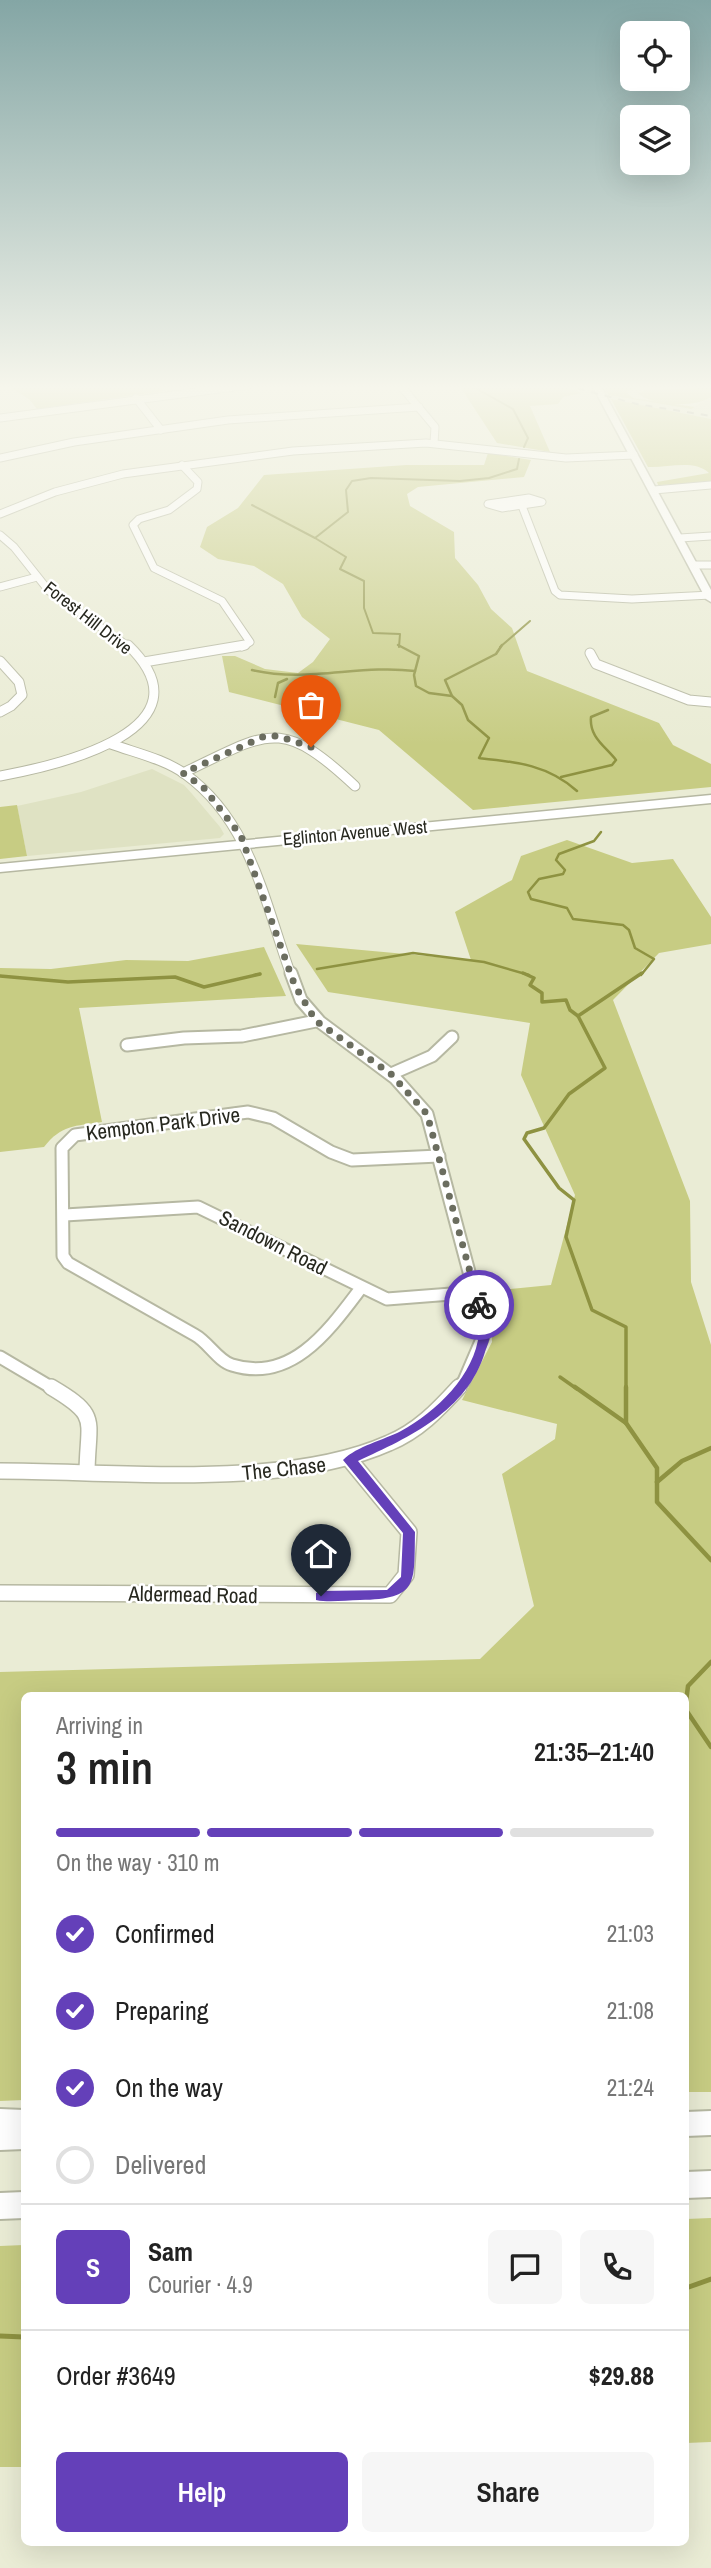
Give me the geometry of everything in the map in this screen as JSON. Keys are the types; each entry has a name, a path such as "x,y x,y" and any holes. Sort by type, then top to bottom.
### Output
{"highway":[{"path":"0,2121 21,2122"},
{"path":"689,2124 711,2123"},
{"path":"0,2138 21,2137"},
{"path":"689,2185 711,2184"},
{"path":"0,2206 21,2205"}],"main road":[{"path":"662,505 710,596"},
{"name":"Eglinton Avenue West","path":"0,878 246,848 711,799"},
{"name":"Eglinton Avenue West","path":"0,868 711,810"}],"street":[{"path":"0,514 25,505"},
{"path":"144,662 239,648 250,642 222,601 154,568 133,525 139,519 169,510 176,505"},
{"path":"489,505 502,508 526,505"},
{"path":"522,506 560,595 632,599 710,596"},
{"name":"Forest Hill Drive","path":"0,535 13,544 37,578 51,592 112,631 144,662 155,687 153,703 141,722 111,744 57,765 0,776"},
{"path":"680,538 711,536"},
{"path":"694,565 711,565"},
{"path":"0,587 37,578"},
{"path":"590,653 596,664 689,700 711,702"},
{"path":"0,661 22,685 23,693 19,701 0,712"},
{"path":"183,773 256,739 278,736 318,752 355,786"},
{"name":"The Chase","path":"0,1471 244,1475 317,1468 350,1460 407,1433 433,1416 457,1392 474,1367 485,1332 477,1292 454,1220 427,1114 391,1074 316,1021 295,986 246,848 219,805 204,788 183,773 111,744"},
{"path":"127,1045 184,1038 242,1036 316,1021"},
{"path":"391,1074 424,1062 443,1049 452,1037"},
{"name":"Kempton Park Drive","path":"360,1288 317,1346 303,1356 280,1367 230,1365 201,1338 68,1263 63,1256 65,1215 62,1149 75,1135 248,1112 273,1118 331,1152 352,1160 439,1156"},
{"name":"Sandown Road","path":"65,1215 198,1207 387,1299 477,1292"},
{"path":"0,1357 80,1404 88,1414 87,1471"},
{"name":"Aldermead Road","path":"0,1592 390,1595 402,1587 407,1577 409,1532 350,1460"}],"shaded area":[{"path":"152,769 184,785 224,834 220,838 27,856 17,806 81,792"}],"green space":[{"path":"240,505 410,505 454,532 455,558 478,585 491,609 512,628 527,671 659,723 673,745 711,764 711,787 473,810 379,730 229,692 222,656 235,656 265,669 298,673 313,662 330,639 302,617 283,584 254,566 218,559 200,547 207,527"},
{"path":"17,805 27,856 0,859 0,807"},
{"path":"567,840 632,863 673,859 711,917 711,944 659,953 613,1000 690,1201 691,1282 711,1345 711,2092 689,2092 689,1692 21,1692 21,2100 0,2101 0,1672 480,1659 534,1606 502,1474 555,1439 557,1424 462,1400 492,1342 490,1291 551,1285 575,1195 521,1075 530,1023 328,992 296,944 471,960 455,912 512,880 521,856"},
{"path":"264,947 286,996 79,1008 102,1122 63,1130 44,1147 0,1152 0,968 51,969 126,960 188,961"},
{"path":"711,2218 711,2442 689,2443 689,2219"},
{"path":"21,2245 21,2467 0,2467 0,2246"}],"waterway":[{"path":"252,505 315,538"},
{"path":"315,538 348,512 347,505"},
{"path":"315,538 346,557 340,569 364,581 364,608 373,633 400,634 399,646"},
{"path":"502,646 530,621"},
{"path":"399,646 419,656 414,675 416,686 429,693 452,696"},
{"path":"452,696 445,680 496,654 502,646"},
{"path":"252,670 293,675 394,669 415,671"},
{"path":"275,697 278,683 287,679"},
{"path":"452,696 462,705 468,720 489,738 479,758 519,763 543,770 577,791"},
{"path":"561,777 612,765 616,760 599,741 591,724 591,717 608,710"},
{"path":"601,832 594,841 559,854 556,860 565,870 563,874 539,879 528,892 531,899 567,908 573,919 623,925 629,930 635,948 654,959 641,975"},
{"path":"317,969 413,953 484,962 525,974"},
{"path":"578,1016 642,973"},
{"path":"0,976 68,982 175,977 204,987 260,974 254,975"},
{"path":"525,974 529,975"},
{"path":"525,974 534,978 530,985 542,993 542,1002 566,1000 570,1010 578,1016"},
{"path":"578,1016 605,1068 569,1094 544,1128 527,1133 524,1139 559,1188 574,1200 566,1237 592,1310 626,1327 626,1423"},
{"path":"560,1377 577,1389"},
{"path":"575,1387 626,1423"},
{"path":"626,1423 657,1468 657,1482"},
{"path":"657,1482 682,1461 711,1448"},
{"path":"657,1482 657,1502 711,1560"},
{"path":"687,1692 688,1686 711,1662"},
{"path":"689,1714 711,1747"},
{"path":"689,2287 711,2279"},
{"path":"0,2336 21,2337"}],"way so far":[{"path":"311,747 278,736 265,736 183,773 204,788 233,822 241,836 295,986 316,1021 391,1074 411,1093 427,1114 479,1305"}],"route":[{"path":"321,1596 375,1597 390,1595 402,1587 407,1577 409,1532 350,1460 407,1433 433,1416 457,1392 474,1367 485,1332 479,1305"}]}
